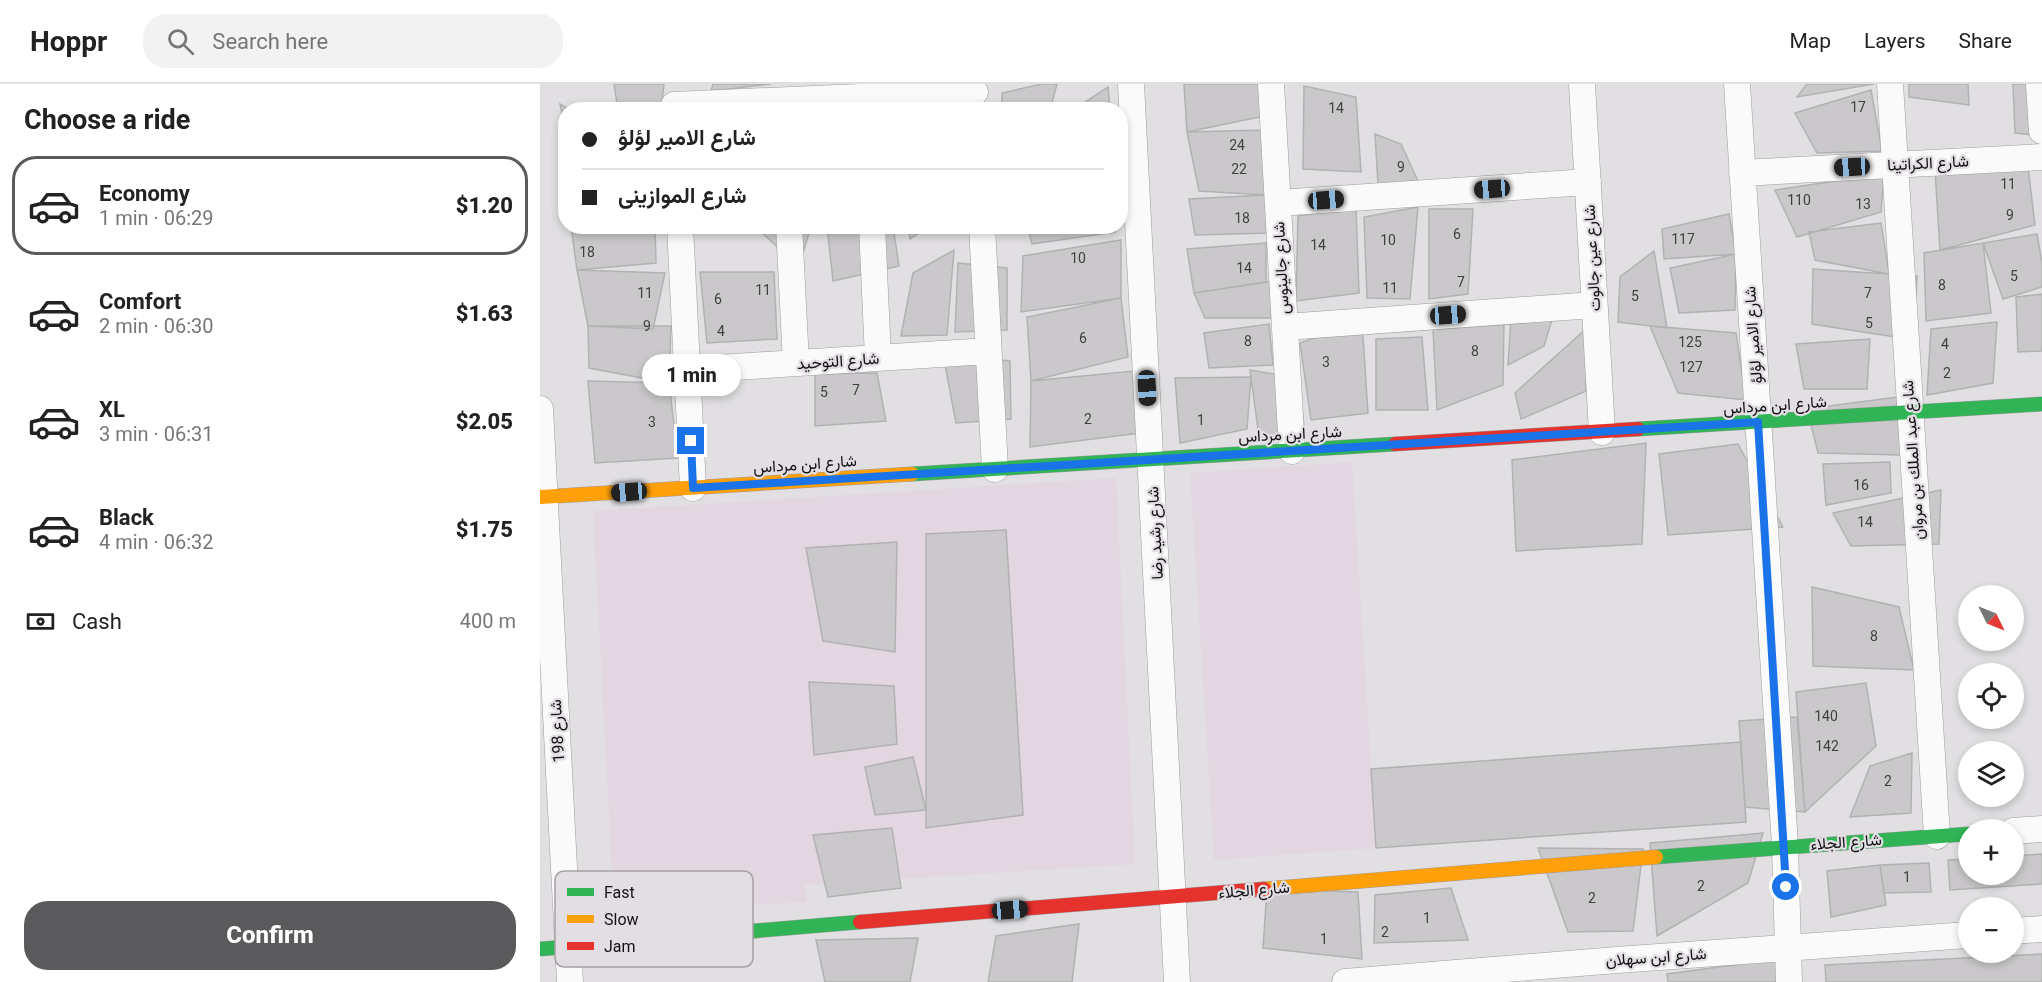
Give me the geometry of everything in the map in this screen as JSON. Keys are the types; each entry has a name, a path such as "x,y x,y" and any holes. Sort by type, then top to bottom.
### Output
{"street":[{"name":"شارع رشيد رضا","path":"1131,84 1177,982"},
{"name":"شارع جالينوس","path":"1271,84 1292,451"},
{"name":"شارع عين جالوت","path":"1582,84 1602,432"},
{"name":"شارع الامير لؤلؤ","path":"1737,84 1785,846 1789,982"},
{"name":"شارع عبد الملك بن مروان","path":"1890,84 1937,836"},
{"path":"2039,84 2042,131"},
{"path":"880,102 975,95"},
{"path":"673,100 717,102"},
{"name":"شارع الكراتينا","path":"1743,173 2042,157"},
{"path":"1278,203 1588,182"},
{"path":"680,234 693,488"},
{"path":"789,234 796,363"},
{"path":"872,234 878,358"},
{"path":"982,234 995,469"},
{"path":"1285,327 1594,305"},
{"name":"شارع التوحيد","path":"687,370 988,351"},
{"name":"شارع ابن مرداس","path":"542,497 2042,404"},
{"name":"شارع 198","path":"540,409 542,497 564,871"},
{"path":"2024,830 2042,829"},
{"name":"شارع الجلاء","path":"753,931 1785,846 1958,835"},
{"path":"2024,931 2042,929"},
{"name":"شارع ابن سهلان","path":"1345,982 1618,971 1788,949 1958,936"},
{"name":"شارع الجلاء","path":"540,949 555,948"},
{"name":"شارع 198","path":"569,967 570,982"}],"shaded area":[{"path":"1352,462 1376,848 1214,860 1190,473"},
{"path":"1116,478 1135,864 805,885 807,902 753,905 753,871 612,871 593,511"}],"building":[{"path":"614,84 664,84 662,102 617,102"},
{"path":"713,84 771,84 711,91"},
{"path":"1042,84 1057,84 1052,102 1002,102 1002,93"},
{"path":"1184,84 1261,84 1260,117 1187,132"},
{"path":"1807,84 1874,84 1797,97"},
{"path":"1909,84 1968,84 1969,105 1909,97"},
{"path":"2013,84 2042,84 2042,136 2015,133"},
{"path":"1304,86 1356,97 1361,172 1303,169"},
{"path":"1108,87 1109,102 1085,102"},
{"path":"1871,90 1882,151 1817,153 1795,113"},
{"path":"1265,130 1265,195 1199,191 1187,132"},
{"path":"1375,134 1401,144 1418,181 1378,184"},
{"path":"2028,167 2035,225 1940,250 1935,170"},
{"path":"1884,174 1881,212 1797,237 1775,190"},
{"path":"1265,195 1270,233 1195,235 1189,199"},
{"path":"1418,207 1410,299 1367,298 1364,217"},
{"path":"1356,208 1359,293 1296,301 1298,216"},
{"path":"1429,209 1473,209 1468,294 1429,299"},
{"path":"1729,214 1736,254 1664,259 1662,229"},
{"path":"1881,223 1889,274 1815,260 1809,232"},
{"path":"572,234 655,234 656,263 577,270"},
{"path":"763,234 809,234 799,267"},
{"path":"828,234 894,234 899,266 833,281"},
{"path":"1029,234 1101,234 1032,244"},
{"path":"2037,234 2042,263 2042,287 2003,299 1983,243"},
{"path":"1121,240 1121,298 1021,312 1023,256"},
{"path":"1266,243 1266,282 1194,293 1187,249"},
{"path":"1983,243 1991,313 1926,321 1924,253"},
{"path":"954,250 947,335 901,336 913,273"},
{"path":"1654,251 1667,328 1618,322 1620,277"},
{"path":"1736,254 1735,310 1679,313 1670,268"},
{"path":"958,263 1007,268 1007,330 955,332"},
{"path":"1813,269 1917,276 1914,340 1812,324"},
{"path":"577,270 665,273 653,329 588,326"},
{"path":"700,272 774,272 777,339 707,343"},
{"path":"1274,281 1275,318 1205,318 1194,293"},
{"path":"2042,294 2042,351 2018,352 2016,297"},
{"path":"1121,298 1128,357 1031,381 1027,317"},
{"path":"1556,307 1544,346 1508,365 1511,318"},
{"path":"1362,321 1368,413 1311,420 1300,343"},
{"path":"1504,321 1503,385 1437,410 1433,329"},
{"path":"1997,322 1993,383 1927,395 1931,329"},
{"path":"1269,324 1273,365 1209,368 1204,333"},
{"path":"588,326 671,326 669,383 589,368"},
{"path":"1650,326 1736,333 1746,400 1678,393"},
{"path":"1588,327 1586,391 1521,419 1515,393"},
{"path":"1422,337 1428,410 1376,410 1376,339"},
{"path":"1870,339 1867,389 1804,389 1796,344"},
{"path":"943,354 1010,361 1011,419 956,423"},
{"path":"1250,370 1298,378 1305,434 1259,437"},
{"path":"1134,371 1140,433 1030,447 1031,381"},
{"path":"877,373 886,421 815,426 815,374"},
{"path":"1251,377 1247,429 1180,443 1175,378"},
{"path":"588,381 669,383 678,458 595,463"},
{"path":"1897,397 1901,455 1818,453 1807,409"},
{"path":"1646,443 1642,544 1516,551 1512,460"},
{"path":"1738,444 1783,527 1668,535 1659,454"},
{"path":"1890,462 1891,493 1826,505 1823,464"},
{"path":"1941,490 1939,544 1851,546 1833,513"},
{"path":"1006,530 1023,815 926,828 926,534"},
{"path":"897,542 895,652 823,641 806,548"},
{"path":"1812,587 1899,607 1914,670 1813,666"},
{"path":"809,682 894,686 897,744 814,755"},
{"path":"1866,683 1876,746 1805,812 1796,692"},
{"path":"1797,717 1805,812 1745,807 1739,721"},
{"path":"1741,742 1746,822 1376,848 1371,769"},
{"path":"1912,753 1911,813 1850,817 1870,766"},
{"path":"913,757 926,810 875,815 865,767"},
{"path":"892,828 901,888 828,897 813,835"},
{"path":"1763,833 1748,883 1657,936 1650,843"},
{"path":"1538,848 1643,849 1633,931 1568,932"},
{"path":"2042,854 2042,884 1950,890 1948,860 1958,860 1958,885 2024,885 2024,855"},
{"path":"1929,863 1931,892 1884,893 1880,865"},
{"path":"1880,865 1886,905 1831,917 1827,871"},
{"path":"1451,888 1468,940 1374,943 1375,895"},
{"path":"1267,889 1358,892 1362,959 1263,948"},
{"path":"1079,924 1072,982 988,982 996,936"},
{"path":"918,938 910,982 825,982 816,940"},
{"path":"2042,954 2042,982 1826,982 1825,965 1958,958 1958,963 2024,963 2024,955"},
{"path":"1779,959 1776,982 1668,982 1667,974"}],"traffic: fast":[{"path":"1638,429 2042,404"},
{"path":"912,474 1395,444"},
{"path":"1656,857 1958,835"},
{"path":"753,931 860,922"},
{"path":"540,949 555,948"}],"traffic: slow":[{"path":"540,497 912,474"},
{"path":"1264,889 1656,857"}],"traffic: jam":[{"path":"1395,444 1638,429"},
{"path":"860,922 1264,889"}],"route":[{"path":"691,441 693,488 1758,422 1786,887"}]}
